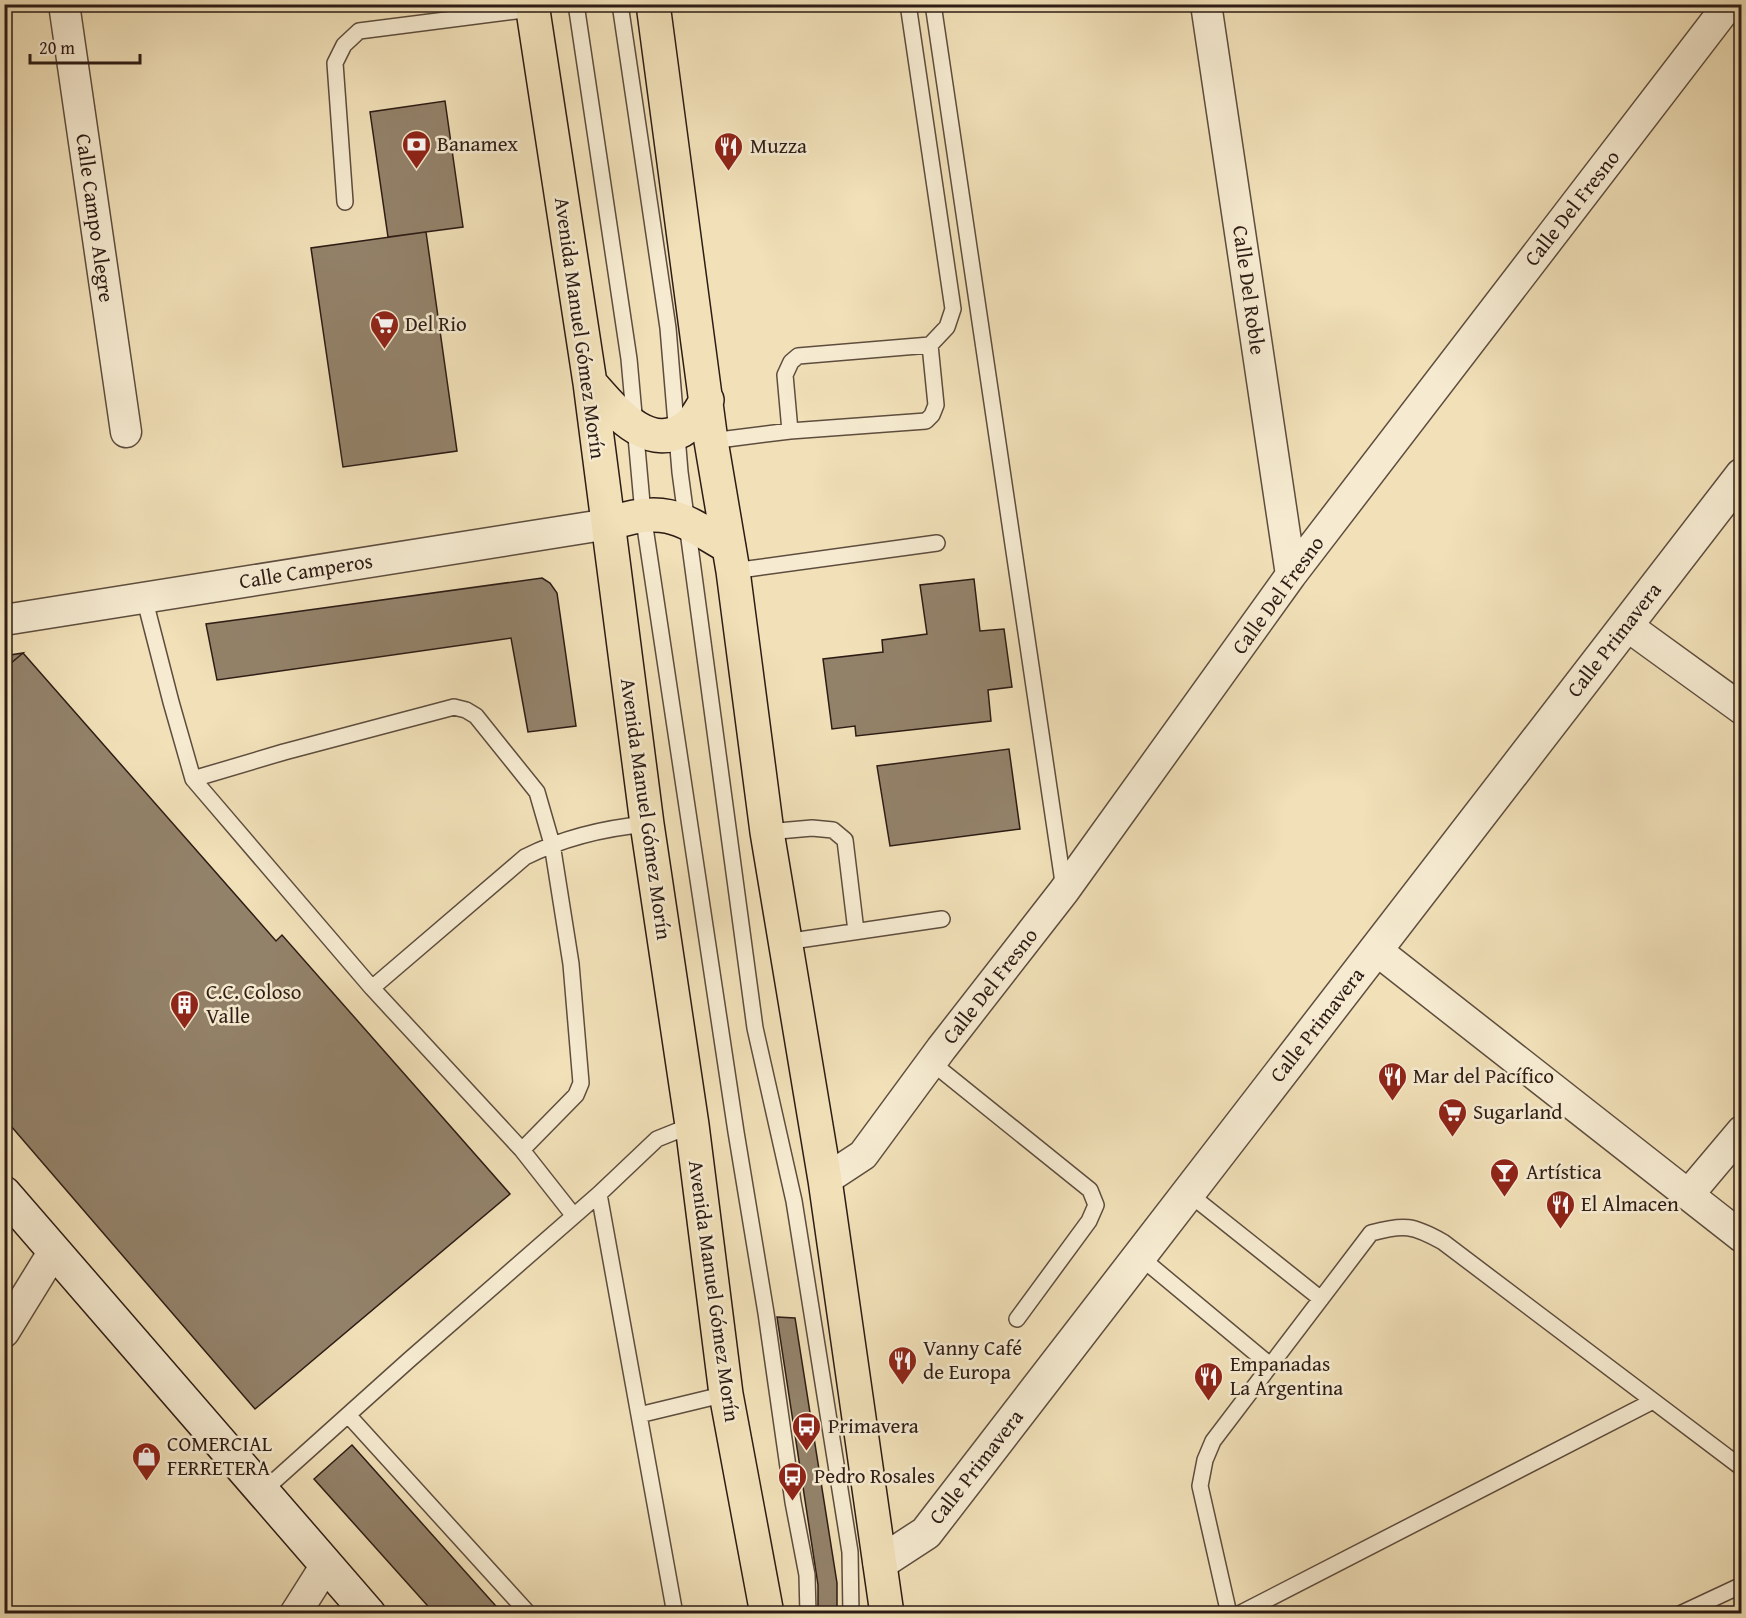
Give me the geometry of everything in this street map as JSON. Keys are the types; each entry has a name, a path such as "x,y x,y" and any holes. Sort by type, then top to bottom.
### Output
{"main road":[{"path":"653,4 711,441 731,559 767,832 825,1180 888,1614"},
{"name":"Avenida Manuel Gómez Morín","path":"532,7 590,383 647,824 692,1125 726,1394 767,1614"},
{"path":"590,383 615,411 652,436 664,437 690,425 707,400"},
{"path":"609,524 643,514 659,514 687,522 731,559"}],"street":[{"name":"Calle Campo Alegre","path":"64,4 126,432"},
{"name":"Calle Del Roble","path":"1206,4 1291,575"},
{"name":"Calle Del Fresno","path":"825,1180 863,1155 931,1062 1064,891 1291,575 1729,4"},
{"name":"Calle Primavera","path":"880,1563 926,1533 1742,475"},
{"name":"Calle Camperos","path":"4,620 609,524"},
{"path":"1626,625 1742,709"},
{"path":"1375,949 1742,1237"},
{"path":"1688,1195 1742,1131"},
{"path":"4,1193 369,1614"},
{"path":"4,1332 54,1251"},
{"path":"296,1614 326,1565"}],"lane":[{"path":"576,4 628,359 643,514 736,1132 766,1313 792,1502 807,1575 808,1614"},
{"path":"620,4 668,328 680,472 756,1028 794,1201 850,1552 851,1614"},
{"path":"790,431 784,375 791,362 798,357 930,345 946,327 953,309 908,4"},
{"path":"933,4 1064,891"},
{"path":"345,202 335,63 348,41 359,31 532,7"},
{"path":"711,441 790,431 926,421 932,415 936,405 930,345"},
{"path":"731,559 937,543"},
{"path":"144,597 193,779 372,988 522,1150 574,1216"},
{"path":"193,779 284,752 443,710 454,708 466,710 476,716 537,792 552,844 571,964 581,1083 576,1095 522,1150"},
{"path":"372,988 525,857 552,844 612,827 647,824"},
{"path":"767,832 812,828 832,830 845,840 856,932"},
{"path":"785,942 942,919"},
{"path":"931,1062 1090,1190 1096,1205 1089,1221 1017,1319"},
{"path":"262,1492 599,1194 657,1139 692,1125"},
{"path":"1188,1193 1321,1299"},
{"path":"599,1194 675,1614"},
{"path":"1229,1614 1200,1486 1205,1460 1213,1441 1371,1233 1395,1226 1421,1230 1443,1242 1742,1468"},
{"path":"1139,1256 1270,1365"},
{"path":"639,1414 726,1394"},
{"path":"1239,1614 1653,1401"},
{"path":"349,1416 529,1614"},
{"path":"1680,1614 1742,1585"}],"building":[{"name":"Banamex","path":"445,101 463,227 388,237 370,112"},
{"name":"Del Rio","path":"426,232 457,451 343,467 311,248"},
{"path":"542,578 550,583 557,593 576,726 528,732 511,638 217,680 206,624"},
{"path":"974,579 980,631 1004,629 1012,687 988,690 991,721 856,736 855,726 832,729 823,659 883,652 882,640 927,634 920,585"},
{"name":"C.C. Coloso Valle","path":"23,653 276,941 282,935 510,1194 255,1409 4,1118 4,669"},
{"path":"23,653 4,669 4,656"},
{"path":"1009,749 1020,829 890,846 877,766"},
{"name":"Primavera","path":"777,1317 795,1318 837,1583 837,1614 818,1614 818,1585"},
{"path":"352,1445 503,1614 435,1614 314,1479"}],"place":[{"name":"Banamex","path":"416,170"},
{"name":"Muzza","path":"729,172"},
{"name":"Del Rio","path":"384,350"},
{"name":"C.C. Coloso Valle","path":"185,1030"},
{"name":"Mar del Pacífico","path":"1392,1102"},
{"name":"Sugarland","path":"1452,1138"},
{"name":"Artística","path":"1505,1198"},
{"name":"El Almacen","path":"1560,1230"},
{"name":"Vanny Café de Europa","path":"902,1386"},
{"name":"Empanadas La Argentina","path":"1209,1402"},
{"name":"Primavera","path":"807,1452"},
{"name":"COMERCIAL FERRETERA","path":"146,1482"},
{"name":"Pedro Rosales","path":"793,1502"}]}
